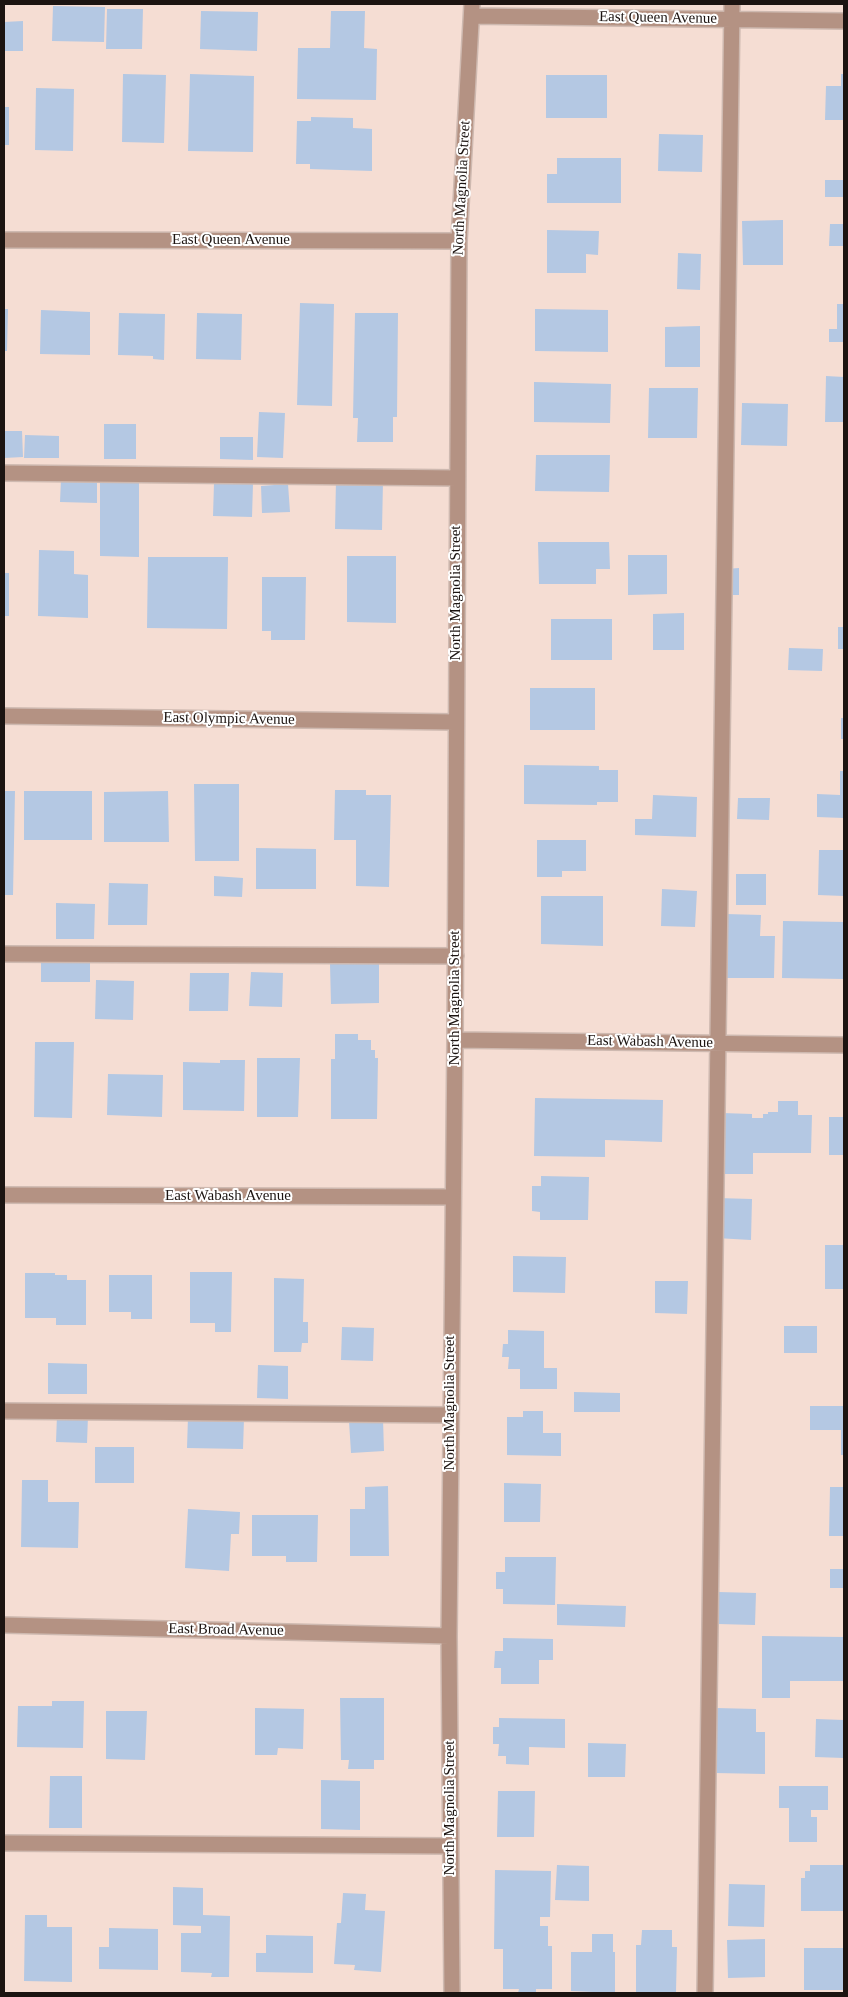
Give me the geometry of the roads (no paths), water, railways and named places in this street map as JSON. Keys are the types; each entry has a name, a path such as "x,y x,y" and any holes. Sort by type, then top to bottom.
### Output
{"street":[{"path":"705,1993 732,4"},
{"name":"East Queen Avenue","path":"472,10 731,19 844,20"},
{"name":"North Magnolia Street","path":"452,1993 449,1636 452,1197 456,956 455,722 459,241 472,10"},
{"name":"East Queen Avenue","path":"4,240 459,241"},
{"path":"4,473 457,478"},
{"name":"East Olympic Avenue","path":"4,716 455,722"},
{"path":"4,954 456,956"},
{"name":"East Wabash Avenue","path":"455,1040 844,1045"},
{"name":"East Wabash Avenue","path":"4,1195 452,1197"},
{"path":"4,1411 450,1415"},
{"name":"East Broad Avenue","path":"4,1625 449,1636"},
{"path":"4,1843 450,1846"}]}
